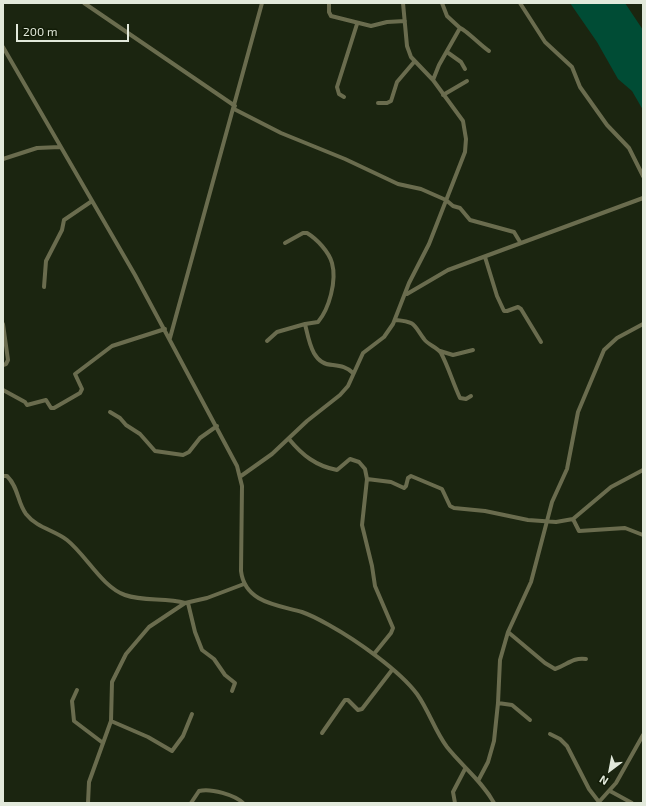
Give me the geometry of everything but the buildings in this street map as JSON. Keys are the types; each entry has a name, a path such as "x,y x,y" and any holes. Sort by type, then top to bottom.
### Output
{"street":[{"path":"84,3 234,108 281,133 345,159 398,184 421,189 446,200 453,206 460,208 470,220 514,232 520,242"},
{"path":"170,338 262,3"},
{"path":"241,476 260,464 290,439 307,421 340,395 348,386 363,352 384,337 396,320 465,152 466,139 463,121 433,80 414,62 407,46 403,3"},
{"path":"442,3 447,16 460,28 464,29 476,43 489,51"},
{"path":"520,3 545,42 572,67 580,87 607,125 629,148 643,176"},
{"path":"329,4 329,12 331,16 357,24 371,26 387,22 404,21"},
{"path":"344,98 340,95 337,87 357,24"},
{"path":"433,80 460,28"},
{"path":"4,50 165,329 181,362 229,448 241,476 241,571 244,584 250,592 261,600 313,617 374,654 417,694 447,746 465,769 478,781 494,803"},
{"path":"447,52 461,62 465,69"},
{"path":"378,102 387,103 391,101 395,85 414,62"},
{"path":"443,95 467,81"},
{"path":"3,159 36,148 60,147"},
{"path":"406,294 442,272 520,242 643,198"},
{"path":"44,287 47,260 62,230 64,220 92,202"},
{"path":"267,341 277,332 318,322 324,313 331,291 333,265 326,251 307,233 303,233 285,243"},
{"path":"484,257 495,291 504,311 507,312 518,307 521,309 541,342"},
{"path":"396,320 413,323 426,341 440,351 453,355 473,350"},
{"path":"3,324 8,360 6,364 3,365"},
{"path":"305,324 313,353 317,358 327,364 342,366 353,373"},
{"path":"478,781 488,762 493,746 498,703 500,660 508,632 531,582 552,502 567,469 578,412 604,350 617,338 643,324"},
{"path":"3,390 27,405 46,400 51,408 54,408 80,393 82,389 75,374 109,348 165,329"},
{"path":"440,351 460,398 466,399 471,396"},
{"path":"110,412 140,434 155,451 183,455 187,453 200,438 217,426"},
{"path":"290,439 300,452 325,467 337,470 350,459 359,462 365,469 367,479 362,525 376,586 393,628 391,633 374,654"},
{"path":"367,479 391,482 404,488 408,478 411,476 442,489 450,506 454,508 485,511 528,520 556,522 573,519 611,487 643,470"},
{"path":"3,476 7,476 15,485 23,510 32,520 44,529 70,542 110,585 120,593 131,597 174,600 186,603"},
{"path":"573,519 579,531 625,528 643,535"},
{"path":"88,803 89,782 111,721 112,682 126,654 150,627 186,603 207,598 244,584"},
{"path":"186,603 200,645 204,652 214,659 226,675 235,683 232,691"},
{"path":"508,632 545,663 555,669 572,660 579,658 586,659"},
{"path":"322,733 345,700 348,700 358,710 362,709 392,670"},
{"path":"77,690 72,701 74,721 103,743"},
{"path":"498,703 512,705 530,720"},
{"path":"111,721 148,737 172,751 183,736 192,714"},
{"path":"550,734 562,741 567,746 598,803 610,791 643,735"},
{"path":"456,803 453,792 465,769"},
{"path":"191,803 199,791 205,790 235,797 243,803"},
{"path":"610,791 632,803"}],"shaded area":[{"path":"570,3 625,3 643,30 643,110 632,91 618,79 597,42"}]}
